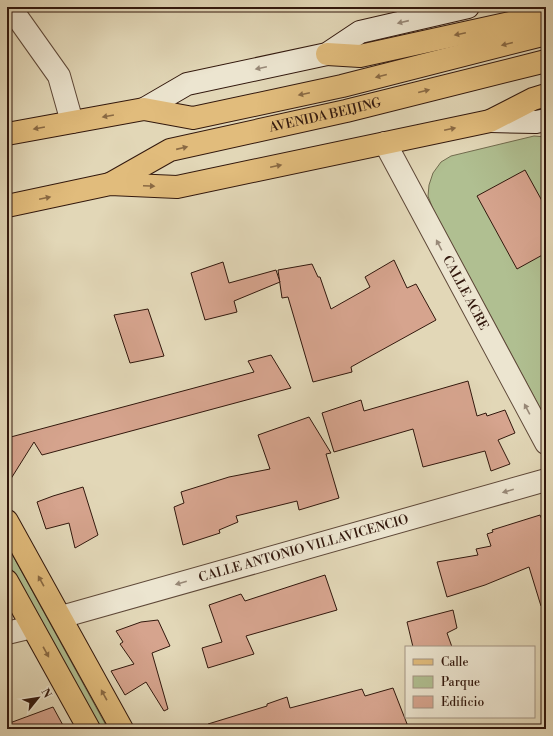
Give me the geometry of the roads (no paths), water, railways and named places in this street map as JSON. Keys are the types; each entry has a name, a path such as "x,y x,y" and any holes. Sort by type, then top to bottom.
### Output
{"main road":[{"name":"AVENIDA BEIJING","path":"7,134 144,109 193,118 342,86 545,28"},
{"path":"326,54 360,56 545,28"},
{"name":"AVENIDA BEIJING","path":"110,184 170,150 346,110 546,61"},
{"path":"490,121 533,99 546,95"},
{"name":"AVENIDA BEIJING","path":"7,206 110,184 177,187 490,121"},
{"path":"7,520 122,729"},
{"path":"7,581 89,729"}],"street":[{"path":"10,7 59,76 72,122"},
{"name":"AVENIDA BEIJING","path":"144,109 187,84 326,54 360,32 468,7"},
{"name":"AVENIDA BEIJING","path":"490,121 536,122 546,120"},
{"name":"CALLE ACRE","path":"385,143 546,443"},
{"name":"CALLE ANTONIO VILLAVICENCIO","path":"61,617 546,480"},
{"path":"7,633 32,627"}]}
